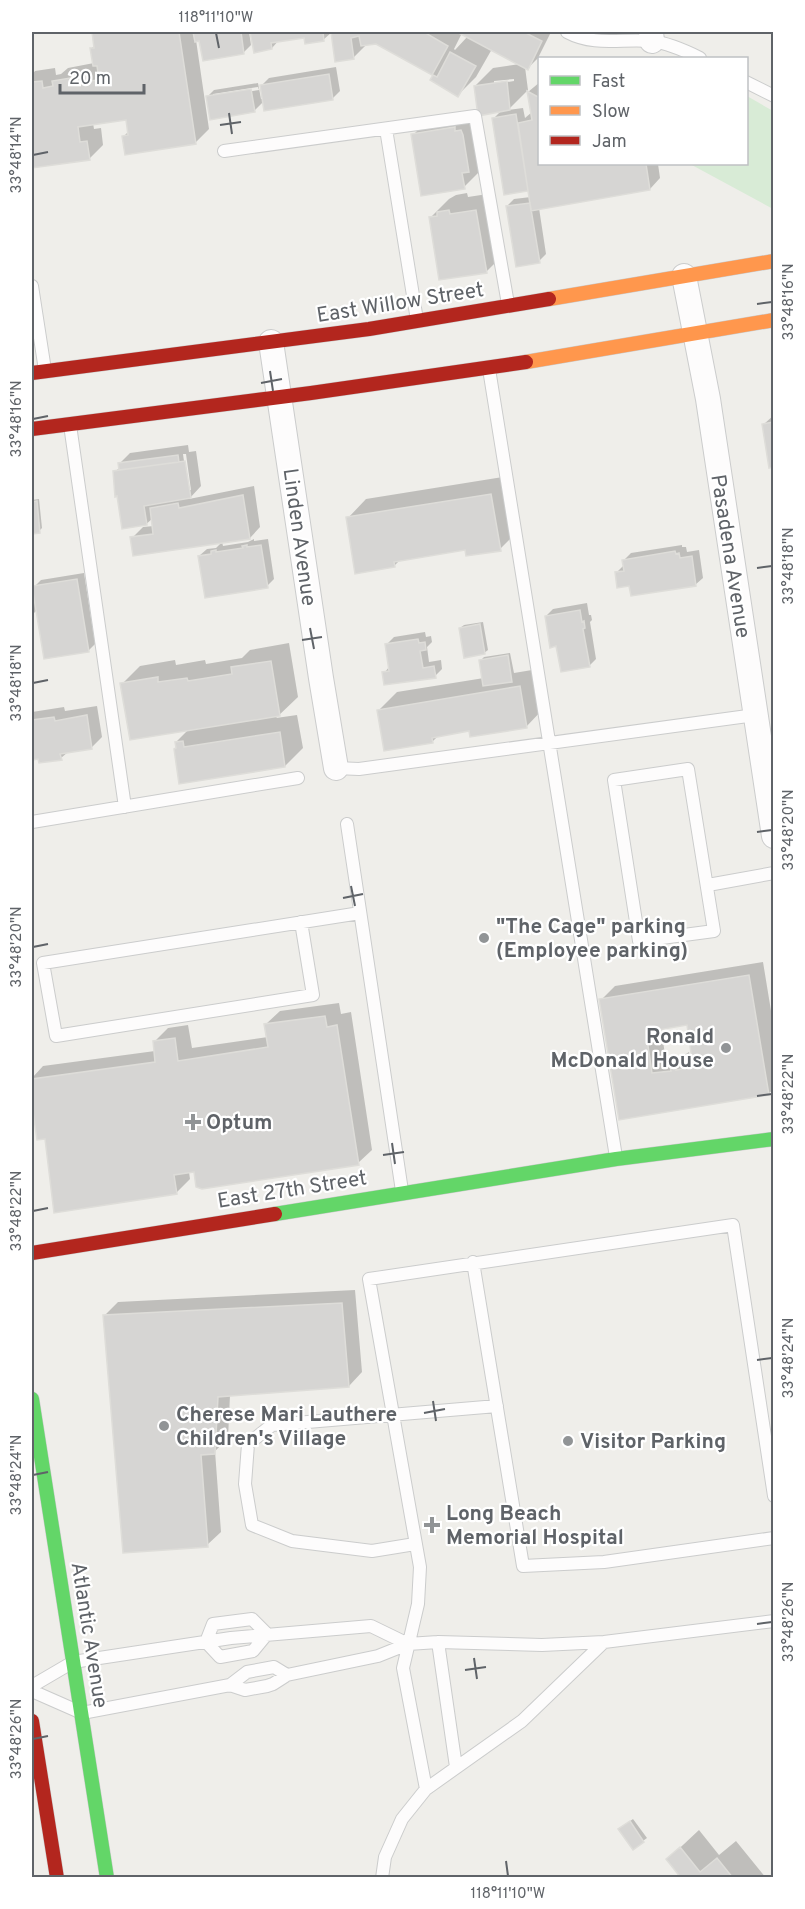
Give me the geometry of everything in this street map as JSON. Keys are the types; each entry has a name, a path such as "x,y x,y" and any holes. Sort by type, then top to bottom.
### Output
{"main road":[{"name":"East Willow Street","path":"38,372 418,321 774,261"},
{"path":"32,429 279,398 774,320"},
{"name":"East 27th Street","path":"32,1253 616,1159 774,1139"},
{"name":"Atlantic Avenue","path":"32,1399 107,1878"},
{"path":"32,1721 57,1878"}],"street":[{"name":"Pasadena Avenue","path":"684,276 696,334 774,836"},
{"name":"Linden Avenue","path":"271,342 336,768"}],"lane":[{"path":"567,32 608,42 651,36 698,57"},
{"path":"748,83 774,96"},
{"path":"224,151 474,116 508,306"},
{"path":"386,129 418,321"},
{"path":"32,286 38,372"},
{"path":"489,366 616,1159"},
{"path":"70,424 125,807"},
{"path":"336,768 359,769 755,715"},
{"path":"688,770 708,885 714,931 639,941 614,780 688,770"},
{"path":"32,822 298,778"},
{"path":"347,824 403,1192"},
{"path":"708,885 774,873"},
{"path":"301,922 313,995 56,1036 43,963 301,922 360,913"},
{"path":"426,1789 403,1668 418,1604 420,1568 369,1279 733,1225 774,1496"},
{"path":"473,1263 523,1566 604,1562 774,1538"},
{"path":"415,1544 372,1551 292,1541 252,1525 245,1484 248,1444 272,1425 497,1406"},
{"path":"32,1691 82,1713 230,1686 245,1690 256,1688 273,1684 287,1674 378,1656 408,1644 438,1642 542,1645 604,1642 774,1621"},
{"path":"32,1686 74,1662 267,1634 371,1626 408,1644"},
{"path":"438,1642 456,1767"},
{"path":"382,1878 385,1857 402,1819 426,1789 522,1721 604,1642"}],"green space":[{"path":"748,97 773,111 773,209 692,165 748,165"}],"building":[{"path":"92,32 179,32 196,144 125,155 122,136 128,135 126,120 78,127 80,142 87,141 90,160 32,168 32,82 42,81 43,88 53,86 52,81 88,75 89,81 99,80 97,66 93,66 90,48 94,48"},
{"path":"193,32 241,32 244,54 203,61 199,41 195,42"},
{"path":"250,32 323,32 324,41 305,44 304,38 271,43 272,49 254,53"},
{"path":"331,32 424,32 448,46 432,75 376,44 361,46 359,36 351,38 354,59 335,62"},
{"path":"457,32 524,32 542,41 528,70"},
{"path":"450,52 476,66 458,97 430,80 433,75 437,77"},
{"path":"329,74 333,100 264,111 260,85"},
{"path":"507,81 510,110 478,116 474,86"},
{"path":"251,89 255,112 210,120 206,96"},
{"path":"527,91 538,97 538,165 646,165 650,190 531,211 518,123 532,120"},
{"path":"516,114 528,191 504,195 492,118"},
{"path":"455,127 455,131 461,130 463,135 469,172 462,173 465,189 421,196 411,134"},
{"path":"530,203 540,263 516,267 506,206"},
{"path":"449,210 450,214 476,210 487,273 439,280 429,217 437,216 437,212"},
{"path":"774,422 774,467 769,468 762,424"},
{"path":"178,455 179,462 119,470 118,463"},
{"path":"185,461 191,498 144,506 147,525 122,529 117,496 115,497 113,471"},
{"path":"491,494 501,551 466,556 465,550 394,562 395,567 355,574 346,517"},
{"path":"243,495 250,539 133,556 130,537 153,534 150,508 178,503 179,508"},
{"path":"37,501 40,533 32,534 32,502"},
{"path":"247,545 247,547 261,545 268,588 205,598 198,556 211,554 211,551 216,550 216,552 243,548 242,546"},
{"path":"675,551 676,554 679,553 680,558 692,556 696,586 631,596 629,586 617,588 615,572 624,571 622,560"},
{"path":"77,579 89,652 44,659 32,586"},
{"path":"580,610 582,622 584,621 585,628 583,629 590,667 561,672 556,646 550,648 545,616"},
{"path":"480,624 485,654 464,658 459,628"},
{"path":"418,639 419,643 425,642 426,650 420,651 423,668 434,666 436,678 384,685 382,672 389,671 385,644"},
{"path":"508,655 512,682 483,686 479,660"},
{"path":"271,661 280,716 130,740 120,683 158,677 158,682 187,678 188,681 232,674 231,667"},
{"path":"520,686 527,728 470,737 469,731 432,738 433,743 384,751 377,710"},
{"path":"87,715 92,749 60,754 62,760 39,763 38,759 32,760 32,720 54,717 55,721"},
{"path":"280,732 285,767 179,784 175,742 183,741 184,747"},
{"name":"Ronald McDonald House","path":"749,975 769,1095 619,1120 599,999","holes":["687,1025 693,1067 676,1070 676,1065 670,1066 671,1071 652,1073 646,1032"]},
{"name":"Optum","path":"325,1016 327,1027 337,1025 359,1165 202,1189 196,1187 194,1172 174,1175 177,1194 54,1213 45,1139 37,1140 32,1105 32,1079 155,1062 153,1041 175,1038 178,1061 268,1047 264,1024"},
{"name":"Cherese Mari Lauthere Children's Village","path":"342,1303 349,1387 218,1397 215,1454 201,1455 208,1547 123,1553 103,1315"},
{"path":"630,1821 644,1842 633,1850 618,1829"},
{"path":"680,1847 700,1872 717,1858 733,1878 681,1878 666,1859"}],"traffic: fast":[{"path":"275,1214 616,1159 774,1139"},
{"path":"32,1399 107,1878"}],"traffic: slow":[{"path":"549,299 774,261"},
{"path":"526,362 774,320"}],"traffic: jam":[{"path":"32,373 369,329 549,299"},
{"path":"32,429 311,393 526,362"},
{"path":"32,1253 275,1214"},
{"path":"32,1721 57,1878"}],"place":[{"name":"\"The Cage\" parking (Employee parking)","path":"484,938"},
{"name":"Ronald McDonald House","path":"726,1048"},
{"name":"Optum","path":"193,1122"},
{"name":"Cherese Mari Lauthere Children's Village","path":"164,1426"},
{"name":"Visitor Parking","path":"568,1441"},
{"name":"Long Beach Memorial Hospital","path":"432,1525"}]}
